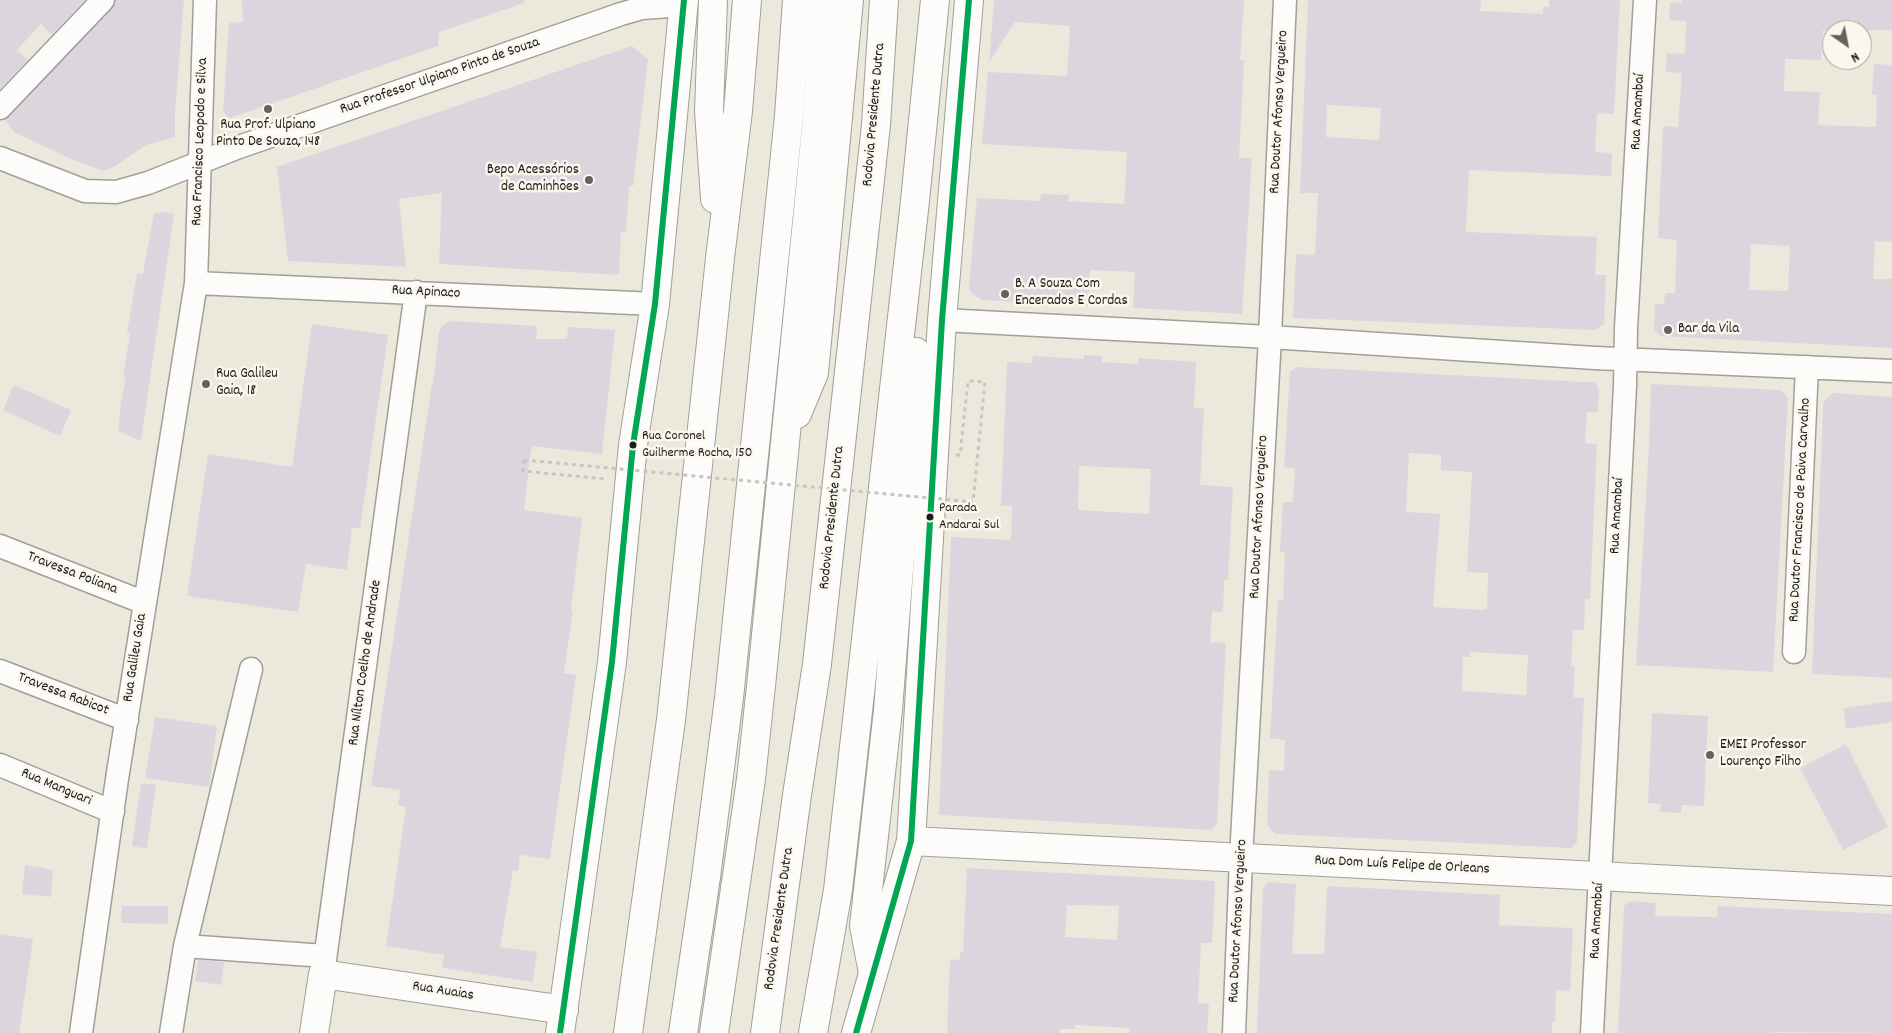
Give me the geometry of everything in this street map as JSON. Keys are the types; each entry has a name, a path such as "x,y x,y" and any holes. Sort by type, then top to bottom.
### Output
{"main road":[{"path":"713,0 709,111 720,258"},
{"path":"628,1033 671,720 720,258 738,111 747,0"},
{"path":"683,1033 706,877 729,698 788,116 796,0"},
{"path":"714,1033 751,779 817,119 825,0"},
{"path":"786,438 814,372 849,0"},
{"name":"Rodovia Presidente Dutra","path":"765,1033 818,654 876,125 884,0"},
{"path":"813,1033 838,890 915,201 935,0"},
{"path":"856,1033 911,840 942,320 969,0"},
{"path":"562,1022 612,662 633,445 656,304 684,2"},
{"path":"873,973 864,926 888,710 918,328 915,201"},
{"name":"Rua Dom Luís Felipe de Orleans","path":"911,840 1892,891"},
{"name":"Rua Auaias","path":"324,965 562,1022"},
{"name":"Rua Nílton Coelho de Andrade","path":"314,1033 324,965"}],"street":[{"path":"0,108 103,0"},
{"name":"Rua Francisco Leopodo e Silva","path":"196,283 205,0"},
{"name":"Rua Doutor Afonso Vergueiro","path":"1234,1033 1241,858 1270,337 1285,0"},
{"name":"Rua Amambaí","path":"1592,1033 1625,360 1645,0"},
{"name":"Rua Professor Ulpiano Pinto de Souza","path":"0,158 85,191 116,192 148,183 259,140 621,14 642,8 684,2"},
{"name":"Rua Apinaco","path":"196,283 656,304"},
{"name":"Rua Galileu Gaia","path":"81,1033 145,602 196,283"},
{"name":"Rua Nílton Coelho de Andrade","path":"324,965 416,292"},
{"path":"942,320 1270,337 1625,360 1892,372"},
{"name":"Rua Doutor Francisco de Paiva Carvalho","path":"1794,652 1808,368"},
{"name":"Travessa Poliana","path":"0,546 145,602"},
{"path":"171,1033 185,946 252,669"},
{"name":"Travessa Rabicot","path":"0,670 127,720"},
{"name":"Rua Manguari","path":"0,765 113,812"},
{"path":"185,946 324,965"}],"path":[{"path":"608,479 523,471 524,460 973,502 985,382 968,380 960,455"}],"building":[{"path":"0,0 85,0 52,35 41,24 17,50 28,60 0,89"},
{"path":"116,0 184,0 175,111 175,137 146,145 114,167 103,171 69,158 14,132 5,120 112,9"},
{"path":"242,0 524,0 524,3 439,32 438,46 230,118 223,112 229,23 243,22"},
{"path":"994,0 1244,0 1240,60 1244,60 1239,158 1252,158 1242,314 1133,308 1135,272 1090,270 1088,306 981,300 970,291 977,198 1040,201 1041,194 1069,195 1068,201 1124,204 1127,152 982,144 988,72 1067,76 1070,26 1015,22 989,62"},
{"path":"1308,0 1481,0 1480,11 1543,14 1543,7 1549,7 1549,0 1620,0 1614,114 1597,113 1595,152 1612,153 1611,176 1469,170 1466,232 1597,237 1595,275 1606,275 1604,324 1596,330 1293,318 1296,254 1315,255 1318,193 1300,193","holes":["1327,105 1381,108 1379,140 1326,137"]},
{"path":"1682,0 1892,0 1892,30 1872,30 1872,20 1822,20 1821,60 1785,59 1784,91 1820,92 1818,125 1876,127 1877,95 1872,95 1874,64 1892,65 1892,242 1875,241 1873,279 1892,279 1892,348 1660,336 1654,329 1655,304 1664,304 1665,293 1675,293 1677,240 1658,238 1663,126 1678,127 1682,73 1666,72 1667,53 1685,54 1686,21 1669,20 1670,2 1682,3","holes":["1751,244 1790,246 1788,291 1749,290"]},
{"path":"632,46 648,59 633,186 629,186 626,232 621,231 619,275 439,264 442,193 399,199 406,267 288,261 277,167"},
{"path":"154,213 174,214 141,441 118,431 126,377 123,377 130,334 127,333 137,273 143,274"},
{"path":"451,321 537,326 536,339 567,339 568,327 615,330 602,454 532,446 531,449 524,510 582,518 571,610 573,611 564,673 576,675 550,859 520,855 518,871 513,870 500,947 537,952 533,982 442,968 444,955 386,946 406,807 398,805 401,790 371,786 433,384 439,331 442,326"},
{"path":"312,324 388,335 360,529 352,527 347,570 306,564 298,612 187,596 208,454 292,467"},
{"path":"1084,355 1102,356 1102,362 1138,364 1138,358 1196,362 1194,408 1204,409 1200,485 1233,487 1228,580 1224,580 1223,612 1212,611 1210,642 1226,643 1217,824 1211,830 939,815 951,537 1011,540 1012,506 1001,506 1007,362 1032,363 1033,356 1084,359","holes":["1079,466 1151,469 1149,514 1078,510"]},
{"path":"1296,367 1594,382 1599,388 1598,412 1587,412 1585,443 1597,444 1590,599 1585,599 1584,630 1573,630 1571,666 1575,666 1573,697 1584,698 1577,842 1571,848 1275,834 1267,825 1269,770 1284,771 1285,740 1270,738 1278,600 1283,600 1285,552 1280,552 1283,502 1293,502 1295,468 1284,467 1290,372","holes":["1409,453 1441,455 1441,470 1472,472 1467,572 1488,573 1487,609 1433,607 1440,514 1406,512","1470,652 1528,655 1526,695 1462,691 1463,657 1470,657"]},
{"path":"1651,384 1781,390 1788,398 1773,672 1636,665"},
{"path":"14,385 71,410 60,436 3,410"},
{"path":"1833,393 1892,397 1892,678 1812,674 1823,409 1824,401"},
{"path":"1892,701 1892,722 1846,729 1844,708"},
{"path":"1652,713 1708,716 1704,806 1681,805 1681,813 1660,812 1661,804 1648,803"},
{"path":"155,717 217,726 209,787 145,778"},
{"path":"1846,744 1888,827 1843,850 1800,768"},
{"path":"141,783 156,785 147,849 132,846"},
{"path":"25,865 53,870 51,897 22,894"},
{"path":"967,868 1215,881 1212,943 1201,943 1198,1003 1209,1004 1207,1033 1129,1033 1130,1028 1075,1025 1075,1029 1060,1029 1059,1033 947,1033 950,959 960,960 960,952 963,952","holes":["1067,905 1119,906 1117,940 1065,937"]},
{"path":"1269,882 1296,884 1292,954 1324,954 1327,886 1500,895 1499,925 1573,928 1570,991 1556,990 1555,1022 1552,1022 1552,1033 1257,1033 1263,887"},
{"path":"1630,901 1656,903 1655,916 1717,917 1718,906 1892,914 1892,1033 1618,1033 1624,906"},
{"path":"122,906 168,906 168,924 121,923"},
{"path":"0,934 33,939 19,1033 0,1033"},
{"path":"198,960 224,962 221,985 195,981"}],"transit line":[{"path":"560,1033 612,662 633,445 655,304 684,0"},
{"path":"856,1033 911,841 942,320 969,0"}],"place":[{"name":"Rua Prof. Ulpiano Pinto De Souza, 148","path":"268,109"},
{"name":"Bepo Acessórios de Caminhões","path":"589,180"},
{"name":"B. A Souza Com Encerados E Cordas","path":"1005,294"},
{"name":"Bar da Vila","path":"1668,330"},
{"name":"Rua Galileu Gaia, 18","path":"206,384"},
{"name":"Rua Coronel Guilherme Rocha, 150","path":"633,445"},
{"name":"Parada Andarai Sul","path":"930,517"},
{"name":"EMEI Professor Lourenço Filho","path":"1710,755"}]}
